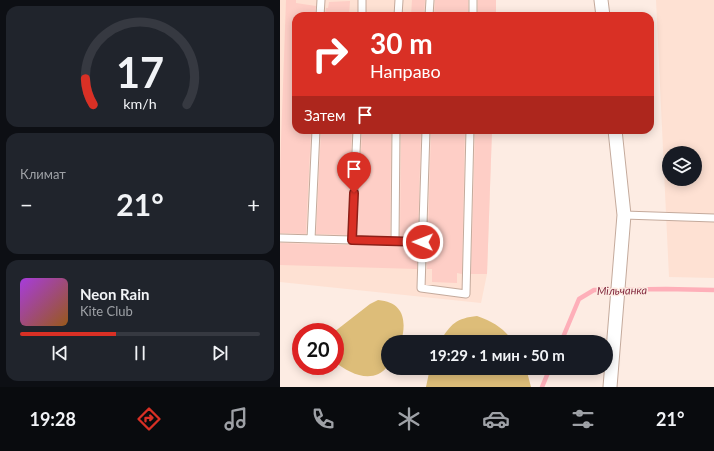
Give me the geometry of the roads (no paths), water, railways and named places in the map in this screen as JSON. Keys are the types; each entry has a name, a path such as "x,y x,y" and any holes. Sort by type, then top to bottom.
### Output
{"street":[{"path":"601,0 602,12"},
{"path":"610,387 624,216 615,134"}],"lane":[{"path":"320,12 321,0"},
{"path":"362,0 362,12"},
{"path":"398,12 399,0"},
{"path":"429,12 430,0"},
{"path":"473,12 474,0"},
{"path":"311,239 316,134"},
{"path":"352,240 357,134"},
{"path":"394,241 396,134"},
{"path":"426,134 421,288 466,294 470,134"},
{"path":"624,216 714,218"},
{"path":"280,238 423,242"}],"waterway":[{"name":"Мільчанка","path":"564,335 579,299 594,290 714,290"},
{"name":"Мільчанка","path":"542,387 547,375"}]}
